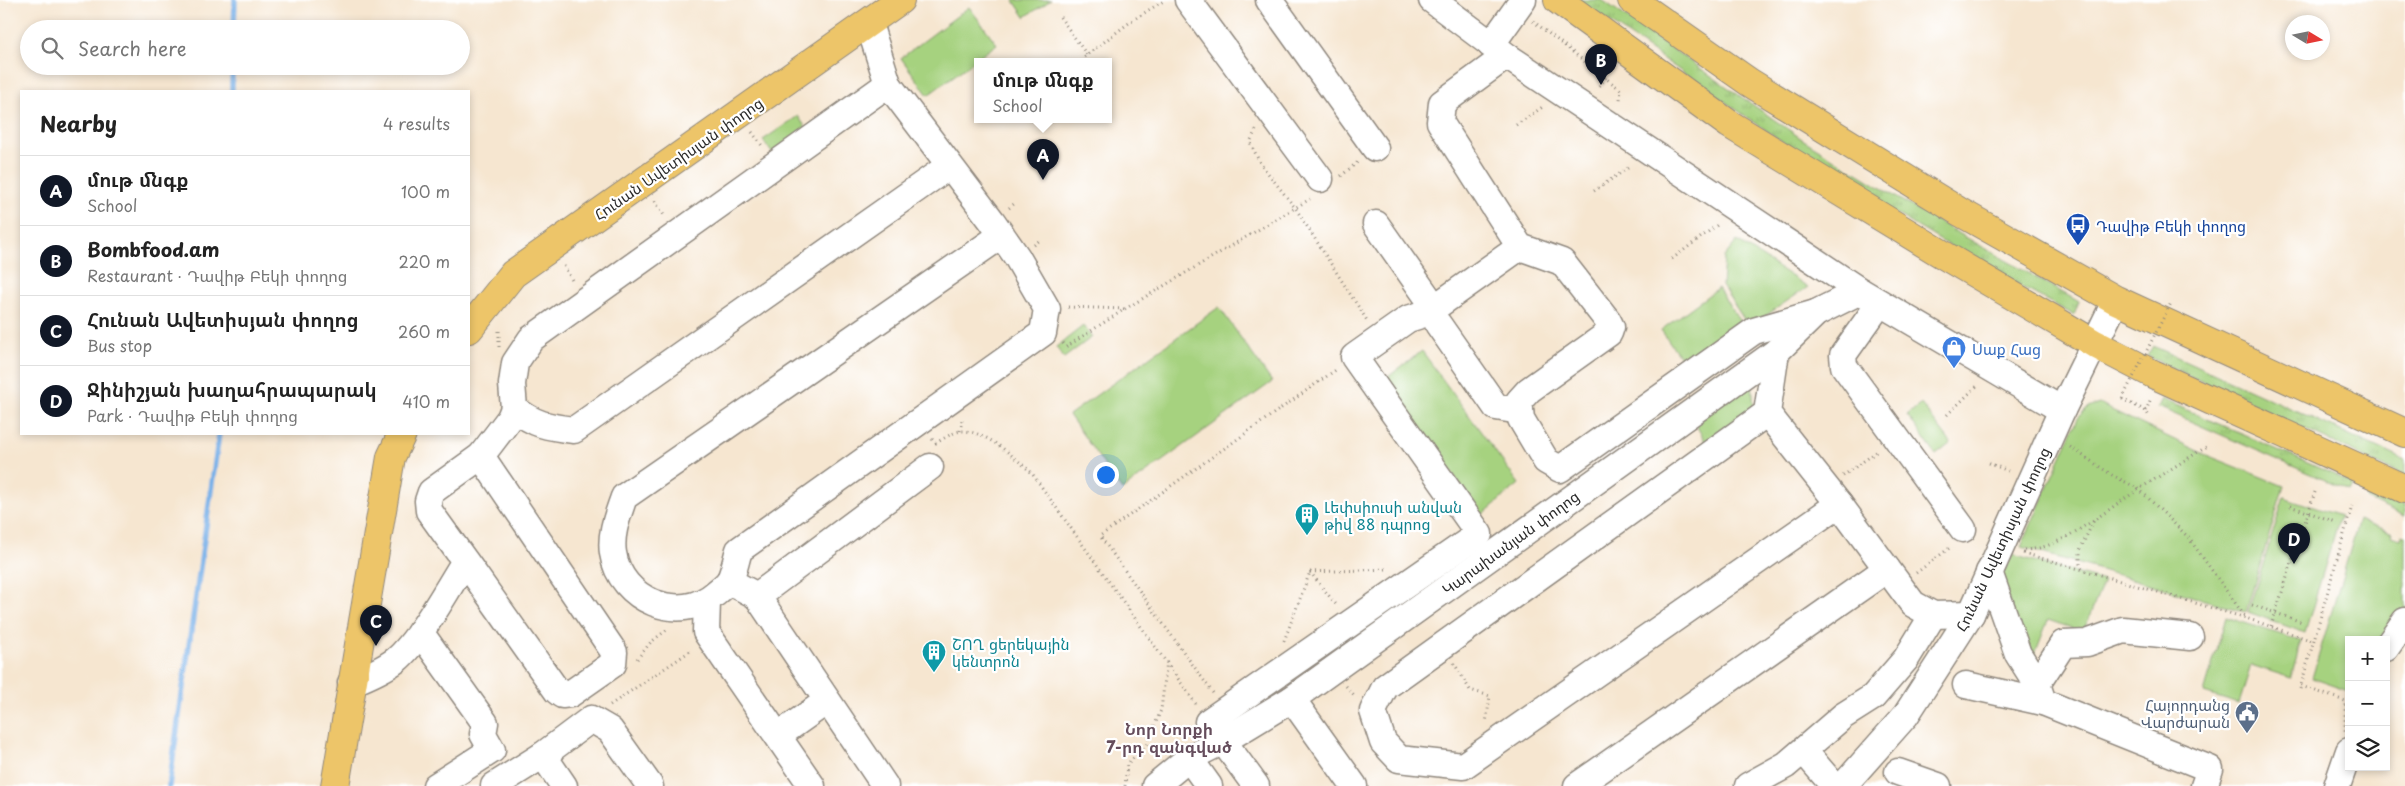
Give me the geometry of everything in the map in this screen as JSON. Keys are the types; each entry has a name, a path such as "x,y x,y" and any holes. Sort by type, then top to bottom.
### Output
{"main road":[{"name":"Հունան Ավետիսյան փողոց","path":"470,328 512,274 869,24 900,0"},
{"path":"1558,0 1729,124 1947,258 2095,344 2153,374 2405,489"},
{"path":"1632,0 1749,82 1926,192 2116,300 2405,432"},
{"path":"335,786 390,456 401,435"}],"street":[{"path":"1188,0 1320,180"},
{"path":"1269,0 1375,148"},
{"path":"1432,0 1500,51 1870,297 2062,410"},
{"path":"1520,4 1500,51 1498,62 1442,103 1440,122 1520,247 1562,262 1608,321 1610,327 1609,332 1529,390 1519,401 1521,419 1546,461 1560,469 1754,331 1816,313"},
{"path":"869,24 888,84 1002,235 1047,310 1043,333 739,550 729,581 707,601 678,608 651,602 629,589 619,574 613,552 613,528 624,497 1002,235"},
{"path":"481,456 614,652 613,664 570,694 562,695 557,691 429,511 428,501 431,492 481,456 510,418 514,408 512,384 515,363 531,339 888,84"},
{"path":"514,408 528,420 550,427 574,430 949,166"},
{"path":"1376,224 1496,407 1520,411"},
{"path":"1436,316 1520,247"},
{"path":"1870,297 1844,355 1844,366 1896,438 1961,535"},
{"name":"Կարախանյան փողոց","path":"1155,786 1189,758 1219,724 1292,699 1776,352 1816,313 1870,297"},
{"name":"Հունան Ավետիսյան փողոց","path":"1844,786 1906,714 1970,614 2062,410 2116,300"},
{"path":"1256,786 1219,724 1351,624 1479,534 1354,357 1408,319 1428,313 1436,316"},
{"path":"1776,352 1768,413 1833,496 1913,604 1933,615 1970,614"},
{"path":"1768,413 1385,687 1373,710 1383,742 1399,759 1463,766 1833,496"},
{"path":"757,596 930,466"},
{"path":"351,683 371,675 397,659 420,632 465,561"},
{"path":"1989,572 2018,654 2040,693"},
{"path":"1577,786 1893,577"},
{"path":"729,581 757,596 885,786"},
{"path":"707,601 706,632 779,735 812,786"},
{"path":"1748,786 1786,765 1844,716 1873,697 1906,659 1933,615"},
{"path":"2390,642 2405,621"},
{"path":"2040,693 2063,644 2088,644 2124,630 2190,637"},
{"path":"420,632 485,723 483,734 492,750 436,786"},
{"path":"1966,685 2040,693 2210,769 2204,786"},
{"path":"1292,699 1354,786"},
{"path":"779,735 827,701"},
{"path":"494,786 543,755 599,713 650,786"},
{"path":"1804,751 1834,786"},
{"path":"543,755 564,786"},
{"path":"1189,758 1209,786"},
{"path":"1898,772 1938,786"}],"path":[{"path":"1060,16 1085,56 1133,20 1164,0"},
{"path":"1520,4 1621,90 1620,100"},
{"path":"1599,86 1606,77"},
{"path":"1516,126 1551,101"},
{"path":"1273,114 1258,126 1250,142 1260,163 1296,209 1378,339"},
{"path":"1320,180 1326,187 1375,148"},
{"path":"1594,191 1636,162"},
{"path":"1062,342 1066,347 1125,309 1296,209"},
{"path":"1672,259 1722,221"},
{"path":"2150,418 2146,412 2122,399 2172,302"},
{"path":"1064,307 1125,309"},
{"path":"1219,724 1100,536 1356,356"},
{"path":"1946,415 1984,380"},
{"path":"960,431 976,433 998,446 1031,472 1167,660 1219,724"},
{"path":"1833,496 1896,438"},
{"path":"2068,446 2112,475 2139,489 2188,537 2246,618"},
{"path":"2206,447 2057,543 2036,550 2015,551 2246,618 2313,641"},
{"path":"1989,463 2008,471"},
{"path":"2271,626 2315,492"},
{"path":"2290,506 2336,522"},
{"path":"2343,768 2345,702 2301,688 2352,506"},
{"path":"2083,570 2080,564 2080,550 2094,520"},
{"path":"1893,577 1961,535"},
{"path":"1310,572 1390,569"},
{"path":"1310,572 1351,624"},
{"path":"1283,644 1310,572"},
{"path":"2252,605 2302,622"},
{"path":"614,659 626,671 651,642 670,627"},
{"path":"1442,646 1470,690 1490,696 1482,753"},
{"path":"599,713 697,647"},
{"path":"1125,786 1127,764 1146,746 1160,710 1167,660"}],"green space":[{"path":"1015,0 1051,0 1025,17"},
{"path":"1578,0 1602,0 1802,139 1904,202 2079,302 2074,315 1986,268 1825,171"},
{"path":"969,7 997,44 978,58 974,58 974,61 928,95 901,58"},
{"path":"798,116 807,129 772,153 763,140"},
{"path":"1737,241 1808,287 1749,327 1722,286 1724,257"},
{"path":"1718,288 1742,325 1686,365 1661,330"},
{"path":"1219,307 1272,382 1122,490 1069,415"},
{"path":"1083,326 1092,337 1064,358 1056,347"},
{"path":"2153,346 2405,460 2405,476 2147,356"},
{"path":"1422,351 1519,484 1482,515 1385,379"},
{"path":"1752,379 1754,412 1707,444 1693,420"},
{"path":"2162,399 2353,483 2349,491 2158,407"},
{"path":"1921,404 1951,443 1936,455 1907,415"},
{"path":"2099,404 2204,454 2284,486 2246,612 2021,547 2078,418 2088,408"},
{"path":"2370,491 2405,506 2405,517 2366,499"},
{"path":"2284,497 2340,516 2305,633 2248,612"},
{"path":"2359,520 2393,533 2392,536 2401,539 2402,534 2405,535 2405,609 2386,636 2345,636 2345,690 2312,678"},
{"path":"2013,555 2104,581 2083,632 2048,620 2035,654 2029,654 2000,578"},
{"path":"2226,617 2301,641 2291,678 2251,665 2239,704 2204,693"}],"waterway":[{"path":"234,20 235,0"},
{"path":"232,75 232,90"},
{"path":"169,786 219,435"}],"place":[{"name":"Bombfood.am","path":"1601,85"},
{"name":"մութ մնգք","path":"1043,180"},
{"name":"Դավիթ Բեկի փողոց","path":"2078,246"},
{"name":"Սաք Հաց","path":"1954,369"},
{"name":"Լեփսիուսի անվան թիվ 88 դպրոց","path":"1307,536"},
{"name":"Ջինիշյան խաղահրապարակ","path":"2294,564"},
{"name":"Հունան Ավետիսյան փողոց","path":"376,646"},
{"name":"ՇՈՂ ցերեկային կենտրոն","path":"934,673"},
{"name":"Հայորդանց Վարժարան","path":"2247,734"}],"district":[{"name":"Նոր Նորքի 7-րդ զանգված","path":"1169,737"}]}
